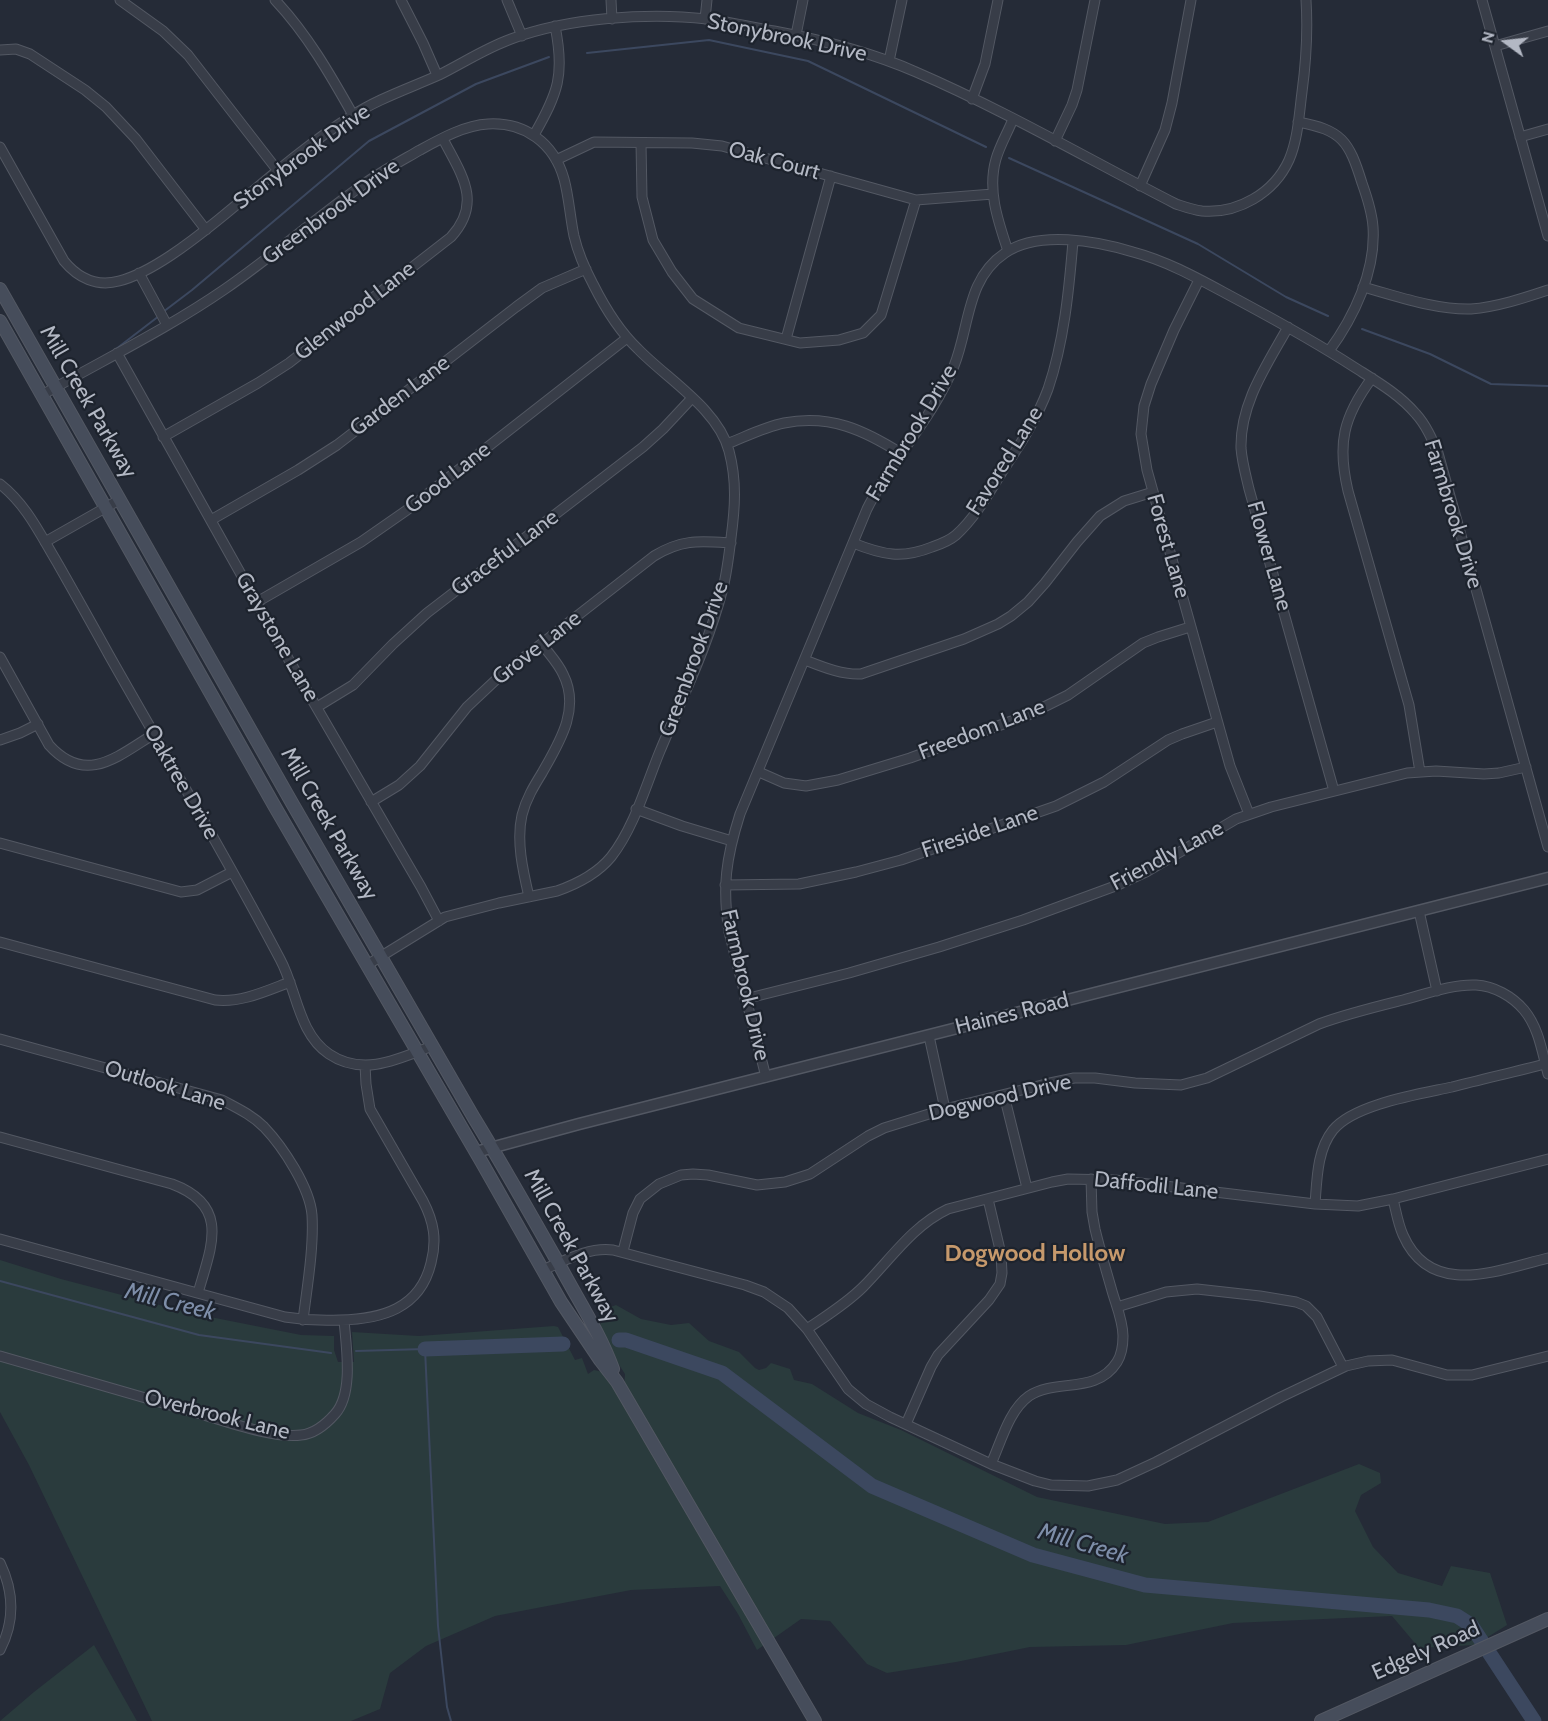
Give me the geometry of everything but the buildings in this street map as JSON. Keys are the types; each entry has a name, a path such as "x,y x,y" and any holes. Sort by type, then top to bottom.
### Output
{"main road":[{"name":"Mill Creek Parkway","path":"0,289 558,1263 608,1358 617,1382"},
{"name":"Mill Creek Parkway","path":"0,321 561,1302 617,1382 815,1721"},
{"name":"Edgely Road","path":"1321,1721 1548,1619"}],"street":[{"path":"120,0 164,31 188,55 278,171"},
{"path":"275,0 313,47 353,115"},
{"path":"401,0 437,75"},
{"path":"507,0 522,36"},
{"path":"611,0 612,19"},
{"path":"705,19 707,0"},
{"path":"796,35 803,0"},
{"path":"889,61 902,0"},
{"path":"972,99 985,64 998,0"},
{"path":"1055,141 1077,90 1095,0"},
{"path":"1140,186 1165,130 1191,0"},
{"name":"Stonybrook Drive","path":"0,147 64,261 71,269 88,280 98,283 119,281 139,273 182,248 278,171 353,115 495,46 555,26 612,19 660,17 705,19 829,43 916,71 1176,204 1193,209 1220,211 1245,204 1268,189 1282,172 1294,146 1306,44 1306,0"},
{"path":"1482,0 1547,231"},
{"path":"534,135 552,101 558,82 561,64 555,26"},
{"path":"1495,46 1548,31"},
{"path":"0,50 16,49 30,54 85,90 106,107 136,140 206,230"},
{"path":"1008,251 996,215 993,174 996,160 1014,120"},
{"path":"1298,122 1318,125 1337,134 1349,148 1356,161 1373,228 1371,256 1363,287 1349,321 1329,351"},
{"name":"Greenbrook Drive","path":"42,395 167,325 223,290 386,169 443,139 476,126 494,124 518,128 543,142 556,160 565,182 575,240 606,309 627,338 692,398 714,423 727,444 736,495 724,586 713,621 636,809 614,854 598,870 569,887 471,909 438,921 367,965"},
{"path":"1520,137 1548,129"},
{"name":"Glenwood Lane","path":"163,436 289,363 451,237 462,222 468,198 458,169 443,139"},
{"name":"Oak Court","path":"556,160 594,142 692,143 722,146 916,200 993,194"},
{"path":"641,143 642,197 653,240 672,272 693,298 739,328 800,343 839,340 863,333 881,315 916,200"},
{"path":"786,339 831,176"},
{"name":"Farmbrook Drive","path":"766,1077 729,932 726,870 740,814 873,496 925,419 954,367 977,284 993,262 1016,246 1055,240 1101,244 1135,252 1170,266 1288,327 1329,351 1388,389 1410,408 1432,440 1449,492 1548,847"},
{"name":"Favored Lane","path":"854,543 882,553 905,555 942,544 951,539 966,524 1017,450 1045,397 1061,333 1072,241"},
{"name":"Garden Lane","path":"212,520 336,445 542,288 586,268"},
{"path":"139,273 167,325"},
{"name":"Forest Lane","path":"1199,280 1150,384 1142,419 1142,442 1147,470 1217,722 1230,766 1249,814"},
{"path":"1363,287 1445,307 1467,309 1499,304 1548,290"},
{"name":"Flower Lane","path":"1288,327 1248,402 1242,427 1242,457 1334,791"},
{"name":"Good Lane","path":"257,602 361,542 407,510 627,338"},
{"name":"Graystone Lane","path":"117,353 421,887 438,921"},
{"path":"1372,378 1351,411 1343,436 1343,460 1348,491 1409,705 1420,772"},
{"name":"Graceful Lane","path":"317,707 353,685 427,613 643,447 692,398"},
{"path":"727,444 784,423 813,421 844,424 902,454"},
{"name":"Oaktree Drive","path":"0,484 19,501 45,542 232,872 282,962 312,1037 319,1046 341,1060 365,1065 387,1063 432,1046"},
{"path":"805,660 833,670 861,674 964,639 998,624 1028,602 1100,516 1124,501 1153,492"},
{"path":"45,542 119,500"},
{"name":"Grove Lane","path":"371,802 399,785 415,771 432,753 467,707 500,676 654,556 666,549 689,542 731,543"},
{"name":"Freedom Lane","path":"759,772 795,786 812,785 838,780 910,758 1045,707 1084,685 1143,643 1191,627"},
{"path":"530,897 522,862 520,838 522,815 530,792 564,731 569,711 567,683 559,667 542,644"},
{"path":"0,657 49,745 69,761 88,765 107,763 154,734"},
{"name":"Fireside Lane","path":"725,885 799,884 901,860 1056,806 1104,782 1168,740 1217,722"},
{"path":"0,740 38,724"},
{"name":"Friendly Lane","path":"745,999 849,973 1023,920 1118,885 1146,872 1219,828 1271,807 1395,776 1420,772 1485,774 1526,767"},
{"path":"636,809 732,841"},
{"path":"0,843 181,892 197,890 232,872"},
{"name":"Haines Road","path":"476,1152 1548,878"},
{"path":"1419,911 1437,991"},
{"path":"0,942 215,1000 248,998 290,982"},
{"name":"Dogwood Drive","path":"622,1251 633,1213 640,1199 659,1184 670,1179 693,1174 757,1185 785,1182 810,1174 868,1136 885,1128 945,1109 1074,1078 1171,1086 1192,1083 1328,1021 1437,991 1465,986 1482,986 1502,992 1514,1000 1534,1027 1548,1074"},
{"path":"929,1036 945,1109"},
{"name":"Outlook Lane","path":"0,1039 222,1100 252,1117 264,1127 279,1145 297,1175 311,1207 312,1233 303,1320"},
{"path":"1315,1204 1318,1171 1326,1142 1338,1125 1353,1114 1405,1098 1545,1064"},
{"path":"0,1239 303,1320 370,1318 389,1313 410,1299 420,1287 428,1274 435,1245 430,1215 370,1109 365,1065"},
{"path":"1004,1095 1027,1188"},
{"path":"0,1137 172,1184 194,1194 208,1211 212,1228 209,1252 198,1293"},
{"name":"Daffodil Lane","path":"807,1329 855,1294 926,1222 948,1209 1027,1188 1068,1179 1091,1179 1315,1204 1358,1206 1548,1159"},
{"path":"991,1464 1017,1409 1030,1396 1044,1390 1089,1383 1102,1377 1114,1367 1122,1351 1123,1338 1117,1307 1095,1229 1091,1179"},
{"path":"906,1424 938,1355 989,1300 1000,1284 1001,1254 988,1199"},
{"path":"1393,1199 1403,1236 1411,1250 1425,1263 1440,1271 1457,1276 1470,1276 1548,1258"},
{"path":"543,1270 593,1250 608,1249 764,1292 788,1308 807,1329 837,1376 852,1394 866,1404 991,1464 1051,1485 1088,1485 1117,1480 1343,1367 1368,1361 1392,1360 1447,1375 1465,1376 1548,1356"},
{"path":"1117,1307 1166,1292 1191,1289 1296,1302 1306,1306 1317,1317 1343,1367"},
{"name":"Overbrook Lane","path":"0,1356 235,1424 276,1434 301,1435 318,1428 329,1420 340,1407 345,1396 347,1381 344,1320"},
{"path":"0,1563 7,1578 11,1604 8,1631 0,1650"}],"shaded area":[{"path":"0,1260 61,1279 190,1313 301,1335 334,1336 334,1350 338,1362 354,1362 352,1332 419,1336 554,1326 558,1327 575,1360 582,1358 588,1374 594,1370 603,1372 624,1389 625,1374 612,1354 601,1327 598,1308 605,1309 616,1305 641,1319 671,1325 689,1323 709,1341 739,1352 759,1370 771,1363 790,1369 794,1380 812,1384 858,1413 901,1430 1037,1497 1165,1524 1208,1522 1359,1464 1380,1473 1381,1483 1361,1495 1355,1511 1373,1547 1398,1573 1442,1586 1451,1566 1490,1573 1507,1625 1475,1645 1419,1648 1392,1616 1233,1623 1126,1645 1030,1647 887,1673 867,1664 830,1621 801,1619 757,1650 720,1586 631,1590 495,1616 426,1646 390,1673 380,1709 351,1721 152,1721 29,1465 0,1412"},
{"path":"94,1645 137,1721 0,1721 34,1692"}],"waterway":[{"path":"587,53 709,40 808,61 986,147"},
{"path":"163,312 369,141 476,84 549,57"},
{"path":"1009,158 1198,244 1286,297 1328,316"},
{"path":"116,349 159,316"},
{"path":"1362,329 1430,354 1491,384 1548,386"},
{"name":"Mill Creek","path":"0,1281 199,1335 331,1353"},
{"name":"Mill Creek","path":"619,1340 626,1340 722,1373 872,1486 1033,1555 1145,1585 1429,1610 1457,1616 1471,1625 1534,1721"},
{"name":"Mill Creek","path":"425,1349 563,1344"},
{"path":"356,1351 425,1349 438,1626 447,1707 451,1721"}],"district":[{"name":"Dogwood Hollow","path":"1035,1254"}]}
